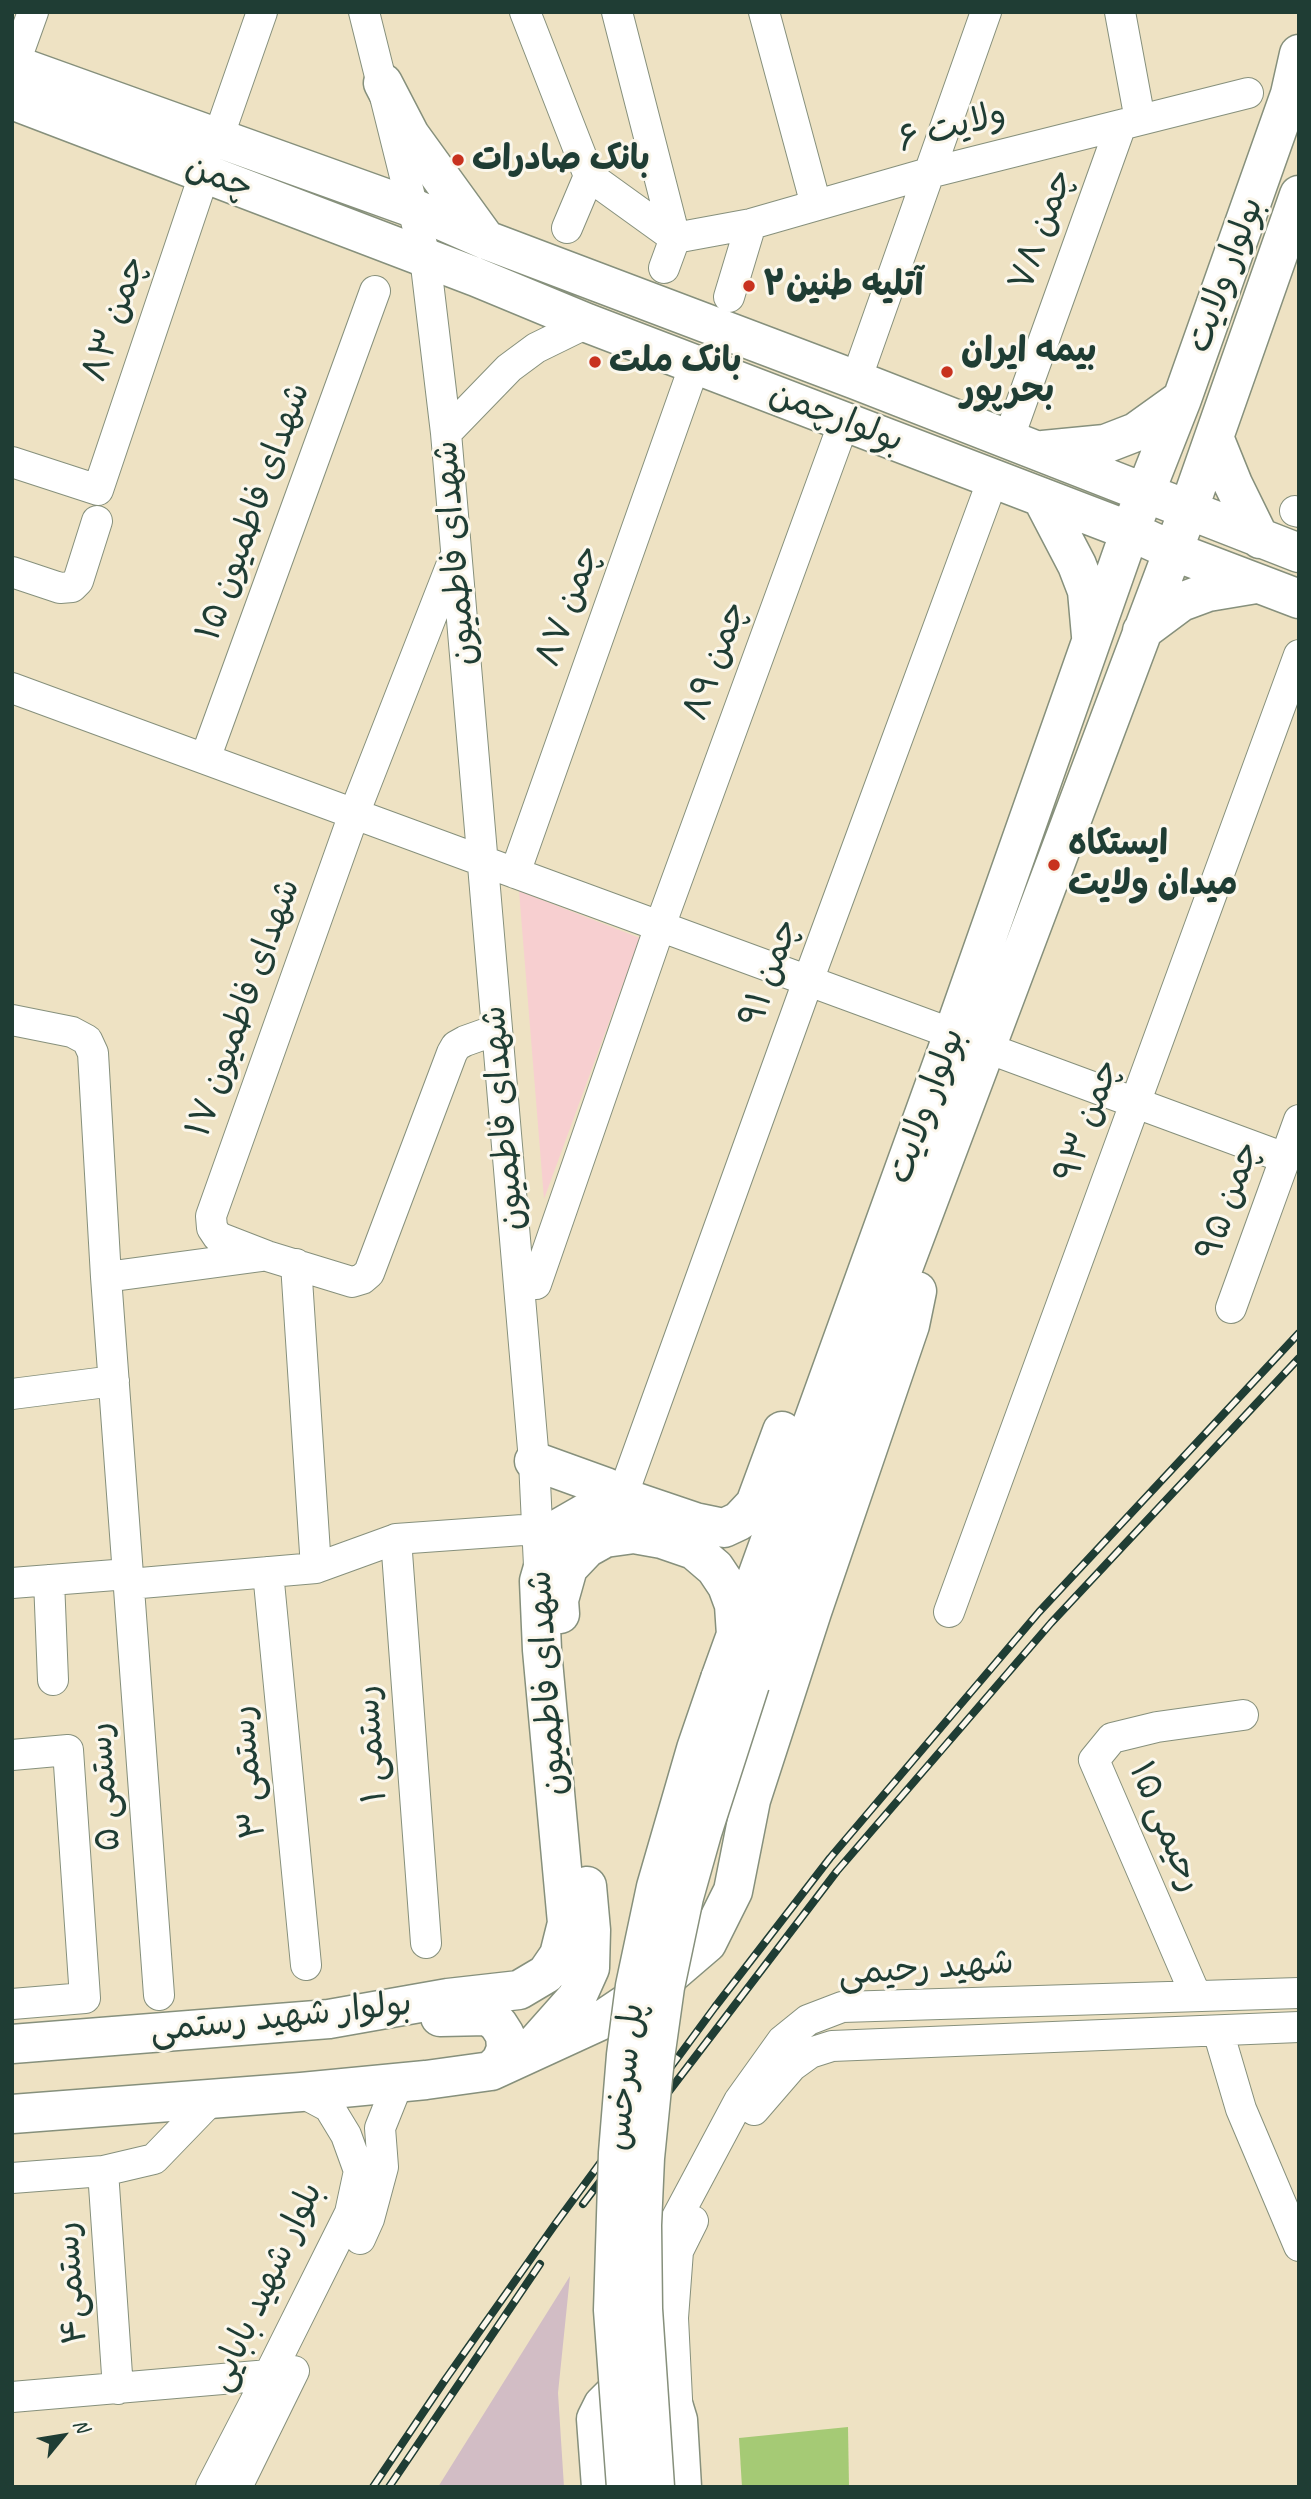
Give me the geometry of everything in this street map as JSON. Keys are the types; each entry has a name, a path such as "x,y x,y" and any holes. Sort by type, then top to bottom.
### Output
{"main road":[{"name":"بولوار ولایت","path":"970,1041 1091,645 1290,94 1299,54"},
{"name":"چمن","path":"13,75 212,155 425,257"},
{"path":"383,83 410,135 486,240"},
{"name":"چمن","path":"212,155 413,208 486,240"},
{"name":"بولوار ولایت","path":"735,1681 970,1041 1173,551 1299,195"},
{"name":"بولوارچمن","path":"486,240 856,380 1188,511"},
{"name":"بولوارچمن","path":"425,257 587,323 1130,531 1173,551"},
{"path":"1022,445 1105,444 1136,432 1182,399"},
{"path":"1214,437 1260,539"},
{"path":"1042,498 1077,565 1087,591 1091,645"},
{"path":"1188,511 1299,553"},
{"path":"1173,551 1299,599"},
{"path":"1142,631 1181,602 1208,592 1258,583"},
{"path":"534,1461 695,1522 724,1528 739,1521 755,1504 818,1335 923,1166"},
{"name":"بولوار ولایت","path":"735,1681 736,1636 923,1166"},
{"name":"بولوار شهید رستمی","path":"12,2114 302,2092 491,2071 602,2020 672,1973 707,1943 733,1891 751,1800 910,1325 923,1166"},
{"path":"539,1581 550,1543 561,1527 601,1504 628,1498"},
{"path":"526,2054 577,1997 590,1968 591,1930 559,1600 568,1568 587,1548 605,1538 635,1534 662,1539 694,1550 715,1568 727,1586 734,1605 736,1636"},
{"name":"شهدای فاطمیون","path":"539,1581 542,1650 567,1923 559,1955 546,1974"},
{"name":"پل سرخس","path":"626,2487 614,2310 618,2153 635,1986 656,1886 696,1749 735,1681"},
{"name":"پل سرخس","path":"655,2487 643,2308 642,2225 645,2158 665,1987 735,1681"},
{"name":"بولوار شهید رستمی","path":"12,2044 330,2019 448,1998 519,1990 546,1974"},
{"path":"330,2019 488,2016 498,2024 505,2035 506,2049 501,2061 491,2071"},
{"path":"601,2487 597,2419 603,2405 614,2393 629,2387 643,2386 657,2390 667,2397 674,2407 678,2420 682,2487"}],"street":[{"path":"13,75 33,12"},
{"name":"چمن ۸۳","path":"12,462 98,490 262,12"},
{"path":"364,12 413,208"},
{"path":"525,12 589,176 675,238"},
{"path":"617,12 675,238 664,268"},
{"path":"764,12 816,205"},
{"path":"856,380 986,12"},
{"path":"1120,12 1131,122"},
{"name":"ولایت ۶","path":"675,238 751,224 929,173 1248,93"},
{"name":"چمن ۷۸","path":"1022,445 1131,122"},
{"path":"567,228 589,176"},
{"name":"شهدای فاطمیون","path":"413,208 425,257 446,433 534,1461 539,1581"},
{"path":"729,297 751,224"},
{"name":"شهدای فاطمیون ۱۵","path":"205,759 375,291"},
{"path":"446,433 509,368 536,348 587,323"},
{"name":"چمن ۸۷","path":"515,873 695,364"},
{"name":"چمن ۸۹","path":"536,1284 660,926 844,422"},
{"name":"چمن ۹۱","path":"628,1498 808,981 993,479"},
{"path":"12,572 60,588 72,587 78,581 97,521"},
{"name":"شهدای فاطمیون ۱۷","path":"267,1256 218,1237 212,1228 211,1216 354,814 456,555"},
{"name":"چمن ۹۳","path":"948,1612 1299,655"},
{"path":"12,688 1285,1158"},
{"name":"رستمی ۵","path":"12,1020 72,1032 88,1040 93,1052 106,1277 159,1995"},
{"path":"106,1277 267,1256 352,1282 362,1279 369,1273 456,1046 496,1030"},
{"name":"چمن ۹۵","path":"1231,1308 1299,1120"},
{"path":"296,1264 316,1568"},
{"path":"12,1394 114,1381"},
{"path":"12,1584 49,1580 268,1573 316,1568 396,1539 537,1529"},
{"name":"رستمی ۱","path":"396,1539 426,1943"},
{"name":"رستمی ۳","path":"268,1573 306,1965"},
{"path":"49,1580 53,1680"},
{"name":"رحیمی ۱۵","path":"1196,1996 1094,1760 1112,1738 1157,1727 1243,1715"},
{"path":"12,1755 68,1750 85,1998 12,2004"},
{"name":"شهید رحیمی","path":"597,2419 600,2380 622,2323 660,2248 739,2101 782,2041 808,2020 842,2007 1299,1993"},
{"path":"1063,2000 1064,2037"},
{"name":"شهید رحیمی","path":"678,2420 673,2318 678,2252 712,2179 754,2109 792,2066 810,2053 832,2046 1299,2027"},
{"path":"1218,2031 1241,2109 1295,2229"},
{"name":"بلوار شهید بابایی","path":"237,2487 369,2219 383,2167 380,2128 398,2083"},
{"name":"بلوار شهید بابایی","path":"211,2487 350,2213 359,2171 346,2135 329,2107 302,2092"},
{"path":"12,2178 103,2171 154,2159 212,2099"},
{"name":"رستمی۴","path":"103,2171 118,2389"},
{"path":"12,2396 270,2375"}],"shaded area":[{"path":"519,891 640,938 544,1199"},
{"path":"570,2276 558,2393 564,2487 438,2487"}],"green space":[{"path":"848,2427 849,2487 742,2487 739,2438"}],"railway":[{"path":"373,2487 556,2223 715,2007 830,1858 1039,1612 1299,1333"},
{"path":"583,2204 837,1871 1051,1623 1299,1358"},
{"path":"389,2487 540,2264"}],"place":[{"name":"بانک صادرات","path":"458,160"},
{"name":"آتلیه طنین۲","path":"749,286"},
{"name":"بانک ملت","path":"595,362"},
{"name":"بيمه ايران بحرپور","path":"947,372"},
{"name":"ایستکاه میدان ولایت","path":"1054,865"}]}
